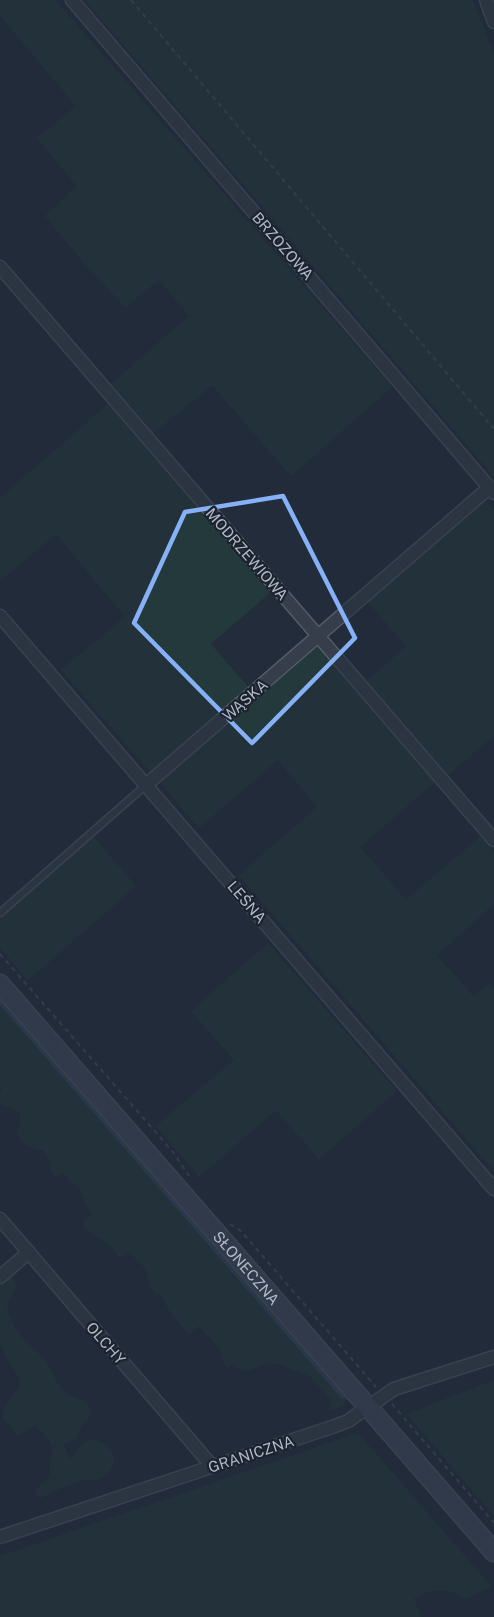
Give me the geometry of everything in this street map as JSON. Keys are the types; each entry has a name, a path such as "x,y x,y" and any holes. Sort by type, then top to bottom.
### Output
{"main road":[{"name":"SŁONECZNA","path":"0,984 494,1551"}],"street":[{"name":"BRZOZOWA","path":"72,0 493,488"},
{"path":"486,0 494,22"},
{"name":"MODRZEWIOWA","path":"0,267 494,840"},
{"name":"WĄSKA","path":"146,785 493,488"},
{"name":"LEŚNA","path":"0,616 494,1189"},
{"name":"OLCHY","path":"0,1219 212,1467"},
{"path":"0,1277 29,1252"},
{"name":"GRANICZNA","path":"0,1537 343,1423 394,1389 494,1357"}],"lane":[{"name":"WĄSKA","path":"0,913 146,785"}],"path":[{"path":"131,0 494,429"},
{"path":"0,954 173,1152 192,1180"},
{"path":"226,1221 241,1231 494,1522"}],"highlighted area":[{"path":"283,496 355,638 252,743 134,623 185,512"}],"green space":[{"path":"0,0 55,0 392,387 291,476 212,385 154,433 111,384 189,316 159,280 125,307 83,262 45,216 77,186 37,138 76,106 0,16"},
{"path":"85,0 473,0 494,54 494,477"},
{"path":"108,404 270,593 211,644 251,690 153,775 61,670 125,617 56,534 0,581 0,498"},
{"path":"485,499 494,510 494,735 448,775 367,681 406,646 366,600"},
{"path":"315,644 435,782 360,847 406,900 481,836 494,851 494,904 437,955 474,997 489,984 494,989 494,1171 239,875 317,807 278,760 199,828 159,781"},
{"path":"93,836 136,886 28,980 0,948 0,918"},
{"path":"268,943 397,1091 319,1159 276,1110 199,1177 156,1126 234,1060 191,1011"},
{"path":"0,998 347,1398 344,1406 329,1411 331,1400 306,1372 278,1364 263,1365 244,1372 232,1364 228,1368 220,1350 199,1326 189,1334 181,1325 160,1293 156,1295 150,1287 145,1268 128,1251 120,1258 108,1244 89,1232 82,1224 91,1215 79,1188 62,1173 56,1178 44,1151 27,1146 21,1141 16,1132 20,1125 20,1113 0,1103 2,1090 0,1087"},
{"path":"10,1275 16,1284 16,1290 7,1306 14,1326 46,1361 63,1390 86,1403 91,1410 91,1415 80,1428 78,1437 63,1445 71,1459 88,1440 103,1443 114,1457 111,1470 102,1478 81,1480 40,1498 35,1493 36,1489 48,1479 53,1448 48,1438 35,1425 18,1436 3,1418 5,1407 19,1386 20,1380 0,1345 0,1284"},
{"path":"494,1380 494,1516 407,1414"},
{"path":"358,1433 491,1586 466,1599 446,1591 434,1591 414,1598 421,1617 0,1617 0,1556"}],"waterway":[{"path":"0,1002 343,1397"}]}
